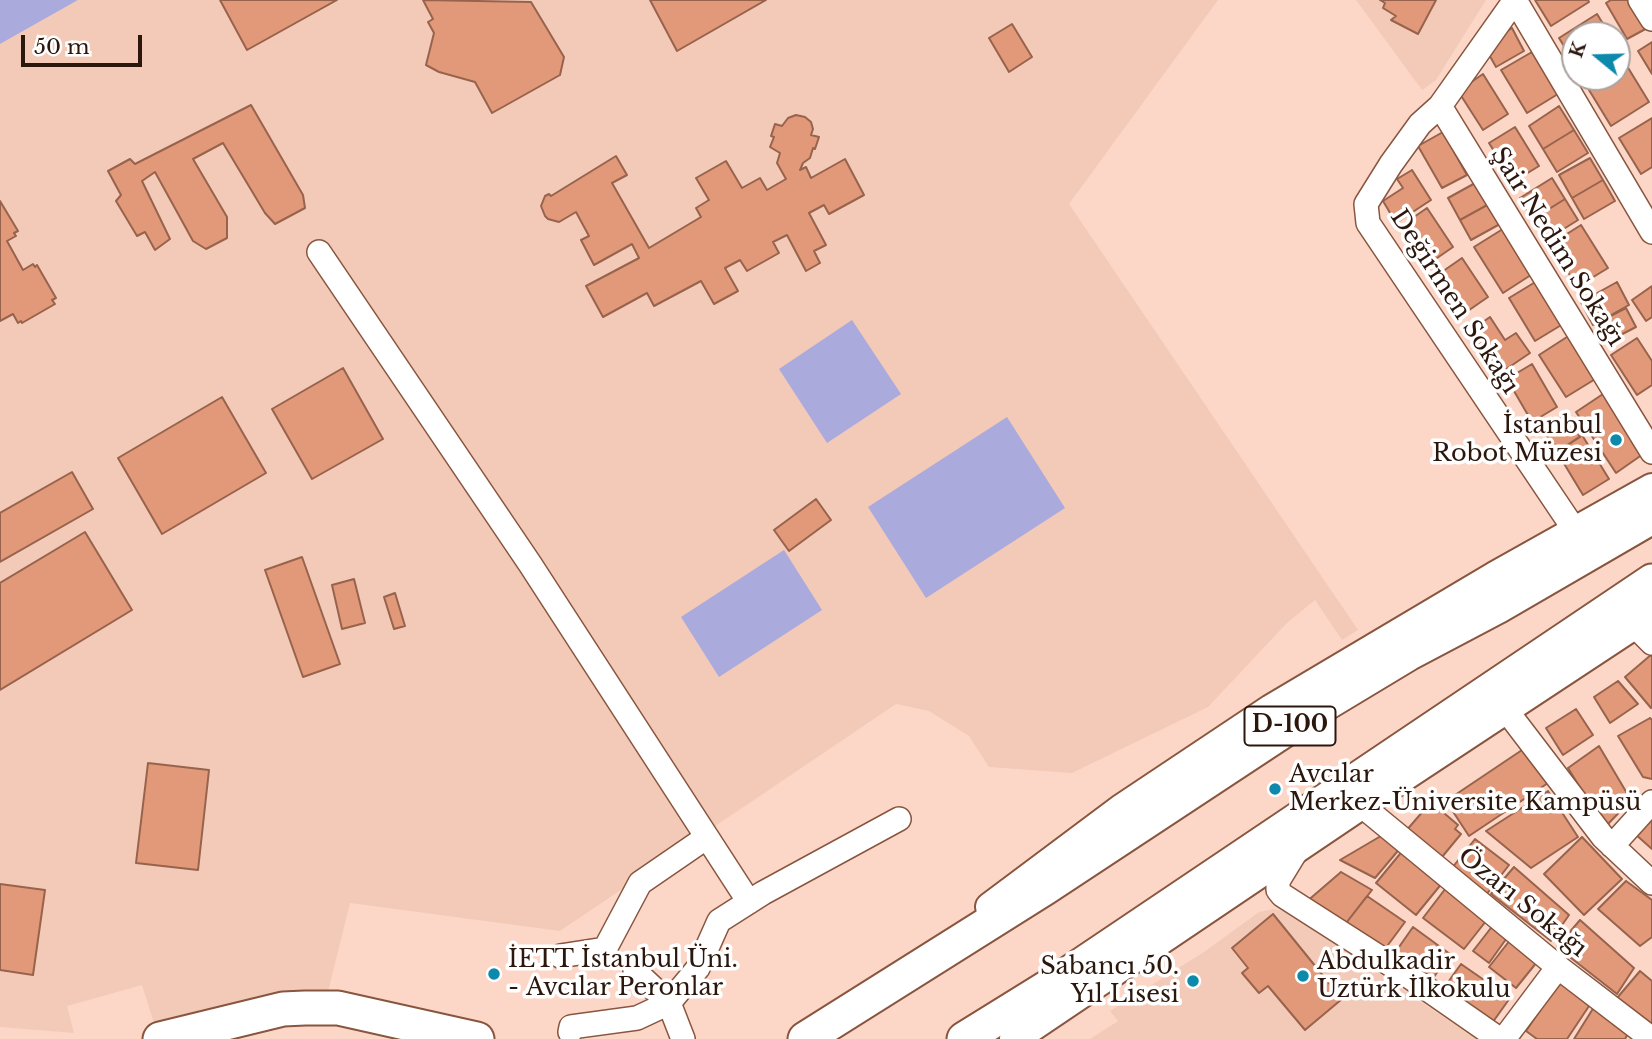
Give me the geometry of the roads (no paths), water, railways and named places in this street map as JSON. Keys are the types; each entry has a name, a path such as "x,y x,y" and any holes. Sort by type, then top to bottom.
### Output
{"highway":[{"name":"D-100","path":"805,1039 1045,888 1315,710 1408,654 1497,607 1652,517"},
{"path":"964,1039 1056,982 1652,581"},
{"path":"160,1039 283,1009 338,1008 477,1039"}],"main road":[{"path":"940,953 975,919 1035,873 1121,809 1239,730 1370,649 1652,488"},
{"path":"1014,1039 1506,709 1646,627"}],"street":[{"name":"Değirmen Sokağı","path":"1515,0 1433,112 1391,164 1366,204 1368,223 1576,532"},
{"path":"1515,0 1652,232"},
{"path":"1640,0 1652,19"},
{"name":"Şair Nedim Sokağı","path":"1433,112 1652,452"},
{"path":"318,252 530,564 748,902"},
{"path":"1506,709 1612,846 1652,883"},
{"path":"1612,846 1652,802"},
{"name":"Özarı Sokağı","path":"1361,805 1558,967 1652,1039"},
{"path":"570,1032 571,1027 637,1018 669,1003 698,968 719,921 748,902 900,819"},
{"path":"605,948 640,883 707,837"},
{"path":"1297,850 1278,881 1278,890 1282,895 1501,1039 1558,967"},
{"path":"560,956 605,948 632,968 669,1003 683,1039"}],"place":[{"name":"İstanbul Robot Müzesi","path":"1616,440"},
{"name":"Avcılar Merkez-Üniversite Kampüsü","path":"1275,789"},
{"name":"İETT İstanbul Üni. - Avcılar Peronlar","path":"494,974"},
{"name":"Abdulkadir Uztürk İlkokulu","path":"1303,976"},
{"name":"Sabancı 50. Yıl Lisesi","path":"1193,981"}]}
